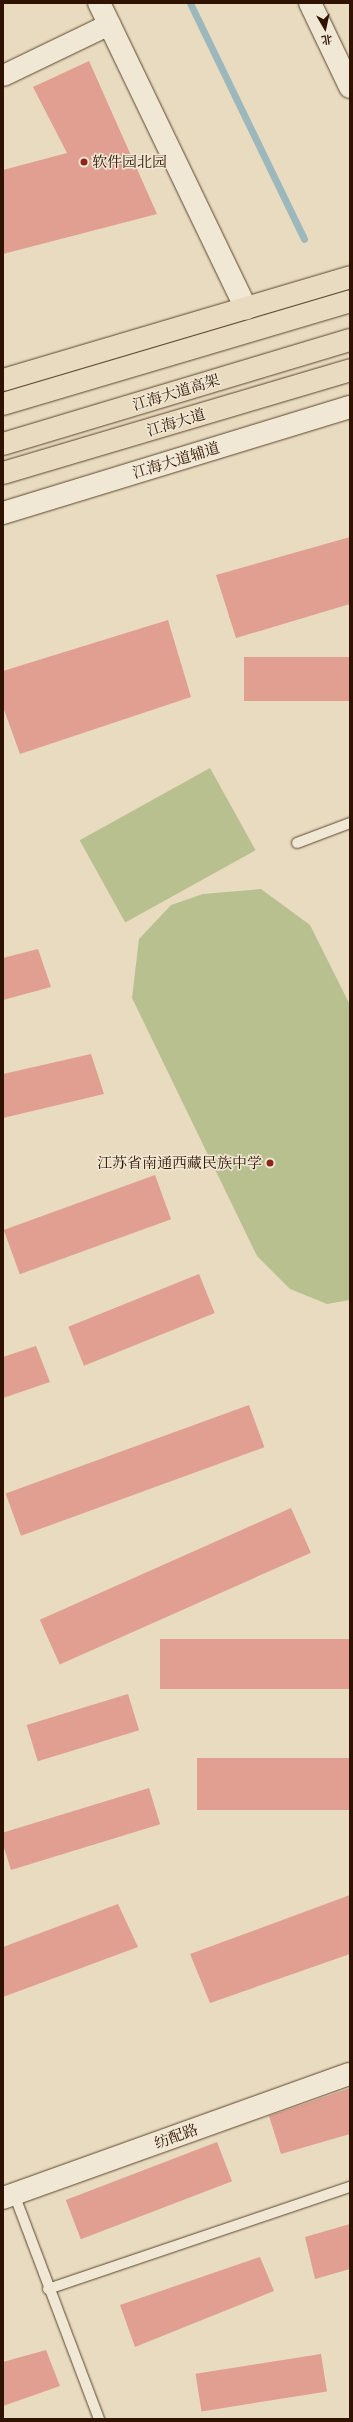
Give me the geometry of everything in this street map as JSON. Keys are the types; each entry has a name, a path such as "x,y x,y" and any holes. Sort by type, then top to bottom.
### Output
{"main road":[{"path":"3,380 350,277"},
{"path":"3,404 350,301"},
{"name":"江海大道高架","path":"3,444 350,340"},
{"path":"3,458 266,365"},
{"name":"江海大道","path":"3,473 350,370"}],"street":[{"path":"99,3 246,308"},
{"path":"310,3 350,87"},
{"path":"3,75 109,24"},
{"name":"江海大道辅道","path":"3,513 350,407"},
{"name":"纺配路","path":"8,2196 350,2074"}],"lane":[{"path":"297,843 350,823"},
{"path":"48,2288 350,2187"},
{"path":"8,2196 48,2288 99,2419"}],"green space":[{"path":"210,768 256,850 125,922 80,840"},
{"path":"261,889 310,925 350,1005 350,1300 327,1304 290,1289 257,1256 132,998 139,939 171,905 203,894"}],"building":[{"name":"软件园北园","path":"89,61 157,214 3,254 3,170 67,153 33,87"},
{"path":"350,537 350,604 236,638 216,575"},
{"path":"168,620 191,697 20,754 3,707 3,671"},
{"path":"244,657 350,657 350,701 244,701"},
{"path":"38,949 51,987 3,1000 3,958"},
{"path":"91,1054 104,1094 3,1118 3,1074"},
{"path":"155,1175 171,1219 20,1274 4,1230"},
{"path":"199,1274 215,1313 84,1366 68,1327"},
{"path":"36,1346 50,1382 3,1398 3,1357"},
{"path":"249,1405 264,1447 21,1536 6,1494"},
{"path":"291,1508 311,1553 60,1665 40,1620"},
{"path":"160,1639 350,1639 350,1689 160,1689"},
{"path":"128,1694 139,1730 38,1761 27,1725"},
{"path":"197,1758 350,1758 350,1810 197,1810"},
{"path":"149,1788 160,1824 11,1870 3,1844 3,1833"},
{"path":"350,1895 350,1954 210,2003 190,1954"},
{"path":"118,1904 138,1947 3,1997 3,1947"},
{"path":"350,2088 350,2134 281,2154 269,2116"},
{"path":"217,2142 232,2181 81,2239 66,2200"},
{"path":"350,2224 350,2269 315,2279 305,2237"},
{"path":"260,2257 274,2291 135,2347 120,2305"},
{"path":"46,2350 60,2386 3,2406 3,2362"},
{"path":"321,2354 327,2392 202,2411 196,2374"}],"waterway":[{"path":"190,3 304,239"}],"place":[{"name":"软件园北园","path":"84,162"},
{"name":"江苏省南通西藏民族中学","path":"270,1163"}]}
